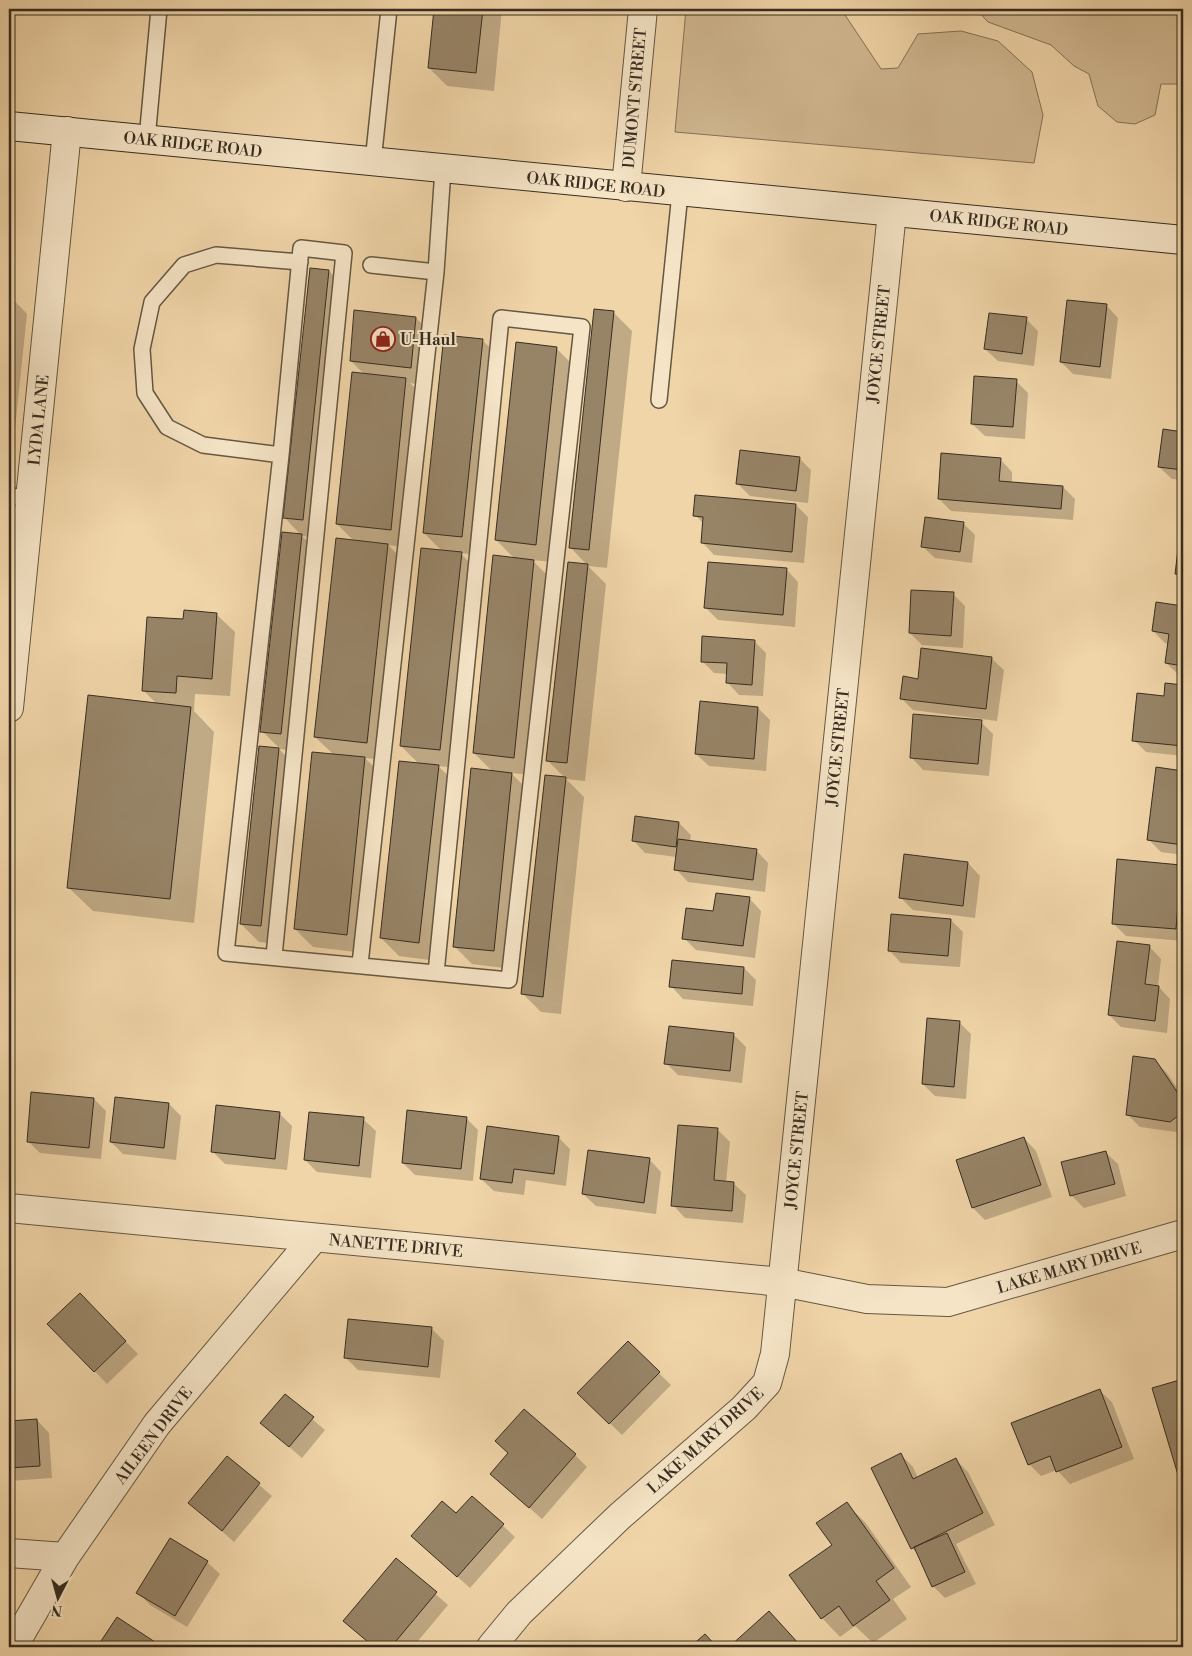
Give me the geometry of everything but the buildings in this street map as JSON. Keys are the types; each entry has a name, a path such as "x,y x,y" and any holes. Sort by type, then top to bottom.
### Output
{"street":[{"name":"DUMONT STREET","path":"626,187 643,9"},
{"name":"OAK RIDGE ROAD","path":"9,126 680,193 1183,240"},
{"name":"LYDA LANE","path":"9,708 19,497 67,131"},
{"name":"JOYCE STREET","path":"782,1282 892,212"},
{"name":"NANETTE DRIVE","path":"9,1208 782,1282"},
{"name":"LAKE MARY DRIVE","path":"491,1647 518,1613 620,1516 744,1408 767,1382 775,1354 782,1282 868,1299 948,1302 1183,1234"},
{"name":"AILEEN DRIVE","path":"13,1647 65,1557 157,1424 314,1238"},
{"path":"9,1553 65,1557"}],"lane":[{"path":"147,139 159,9"},
{"path":"373,162 390,9"},
{"path":"360,964 436,272 443,169"},
{"path":"659,400 680,193"},
{"path":"274,956 344,254 301,248 281,455 226,952 360,964 436,973 509,980 582,327 501,318 436,973"},
{"path":"281,455 203,445 167,427 145,393 142,350 152,302 184,265 216,255 300,262"},
{"path":"371,265 436,272"}],"shaded area":[{"path":"686,9 841,9 881,69 898,68 918,34 961,31 998,41 1032,72 1043,115 1034,163 675,132"},
{"path":"976,9 1183,9 1183,84 1161,84 1155,115 1135,124 1117,122 1098,106 1089,74 1074,66 1051,45 988,22"}],"place":[{"name":"U-Haul","path":"383,339"}]}
